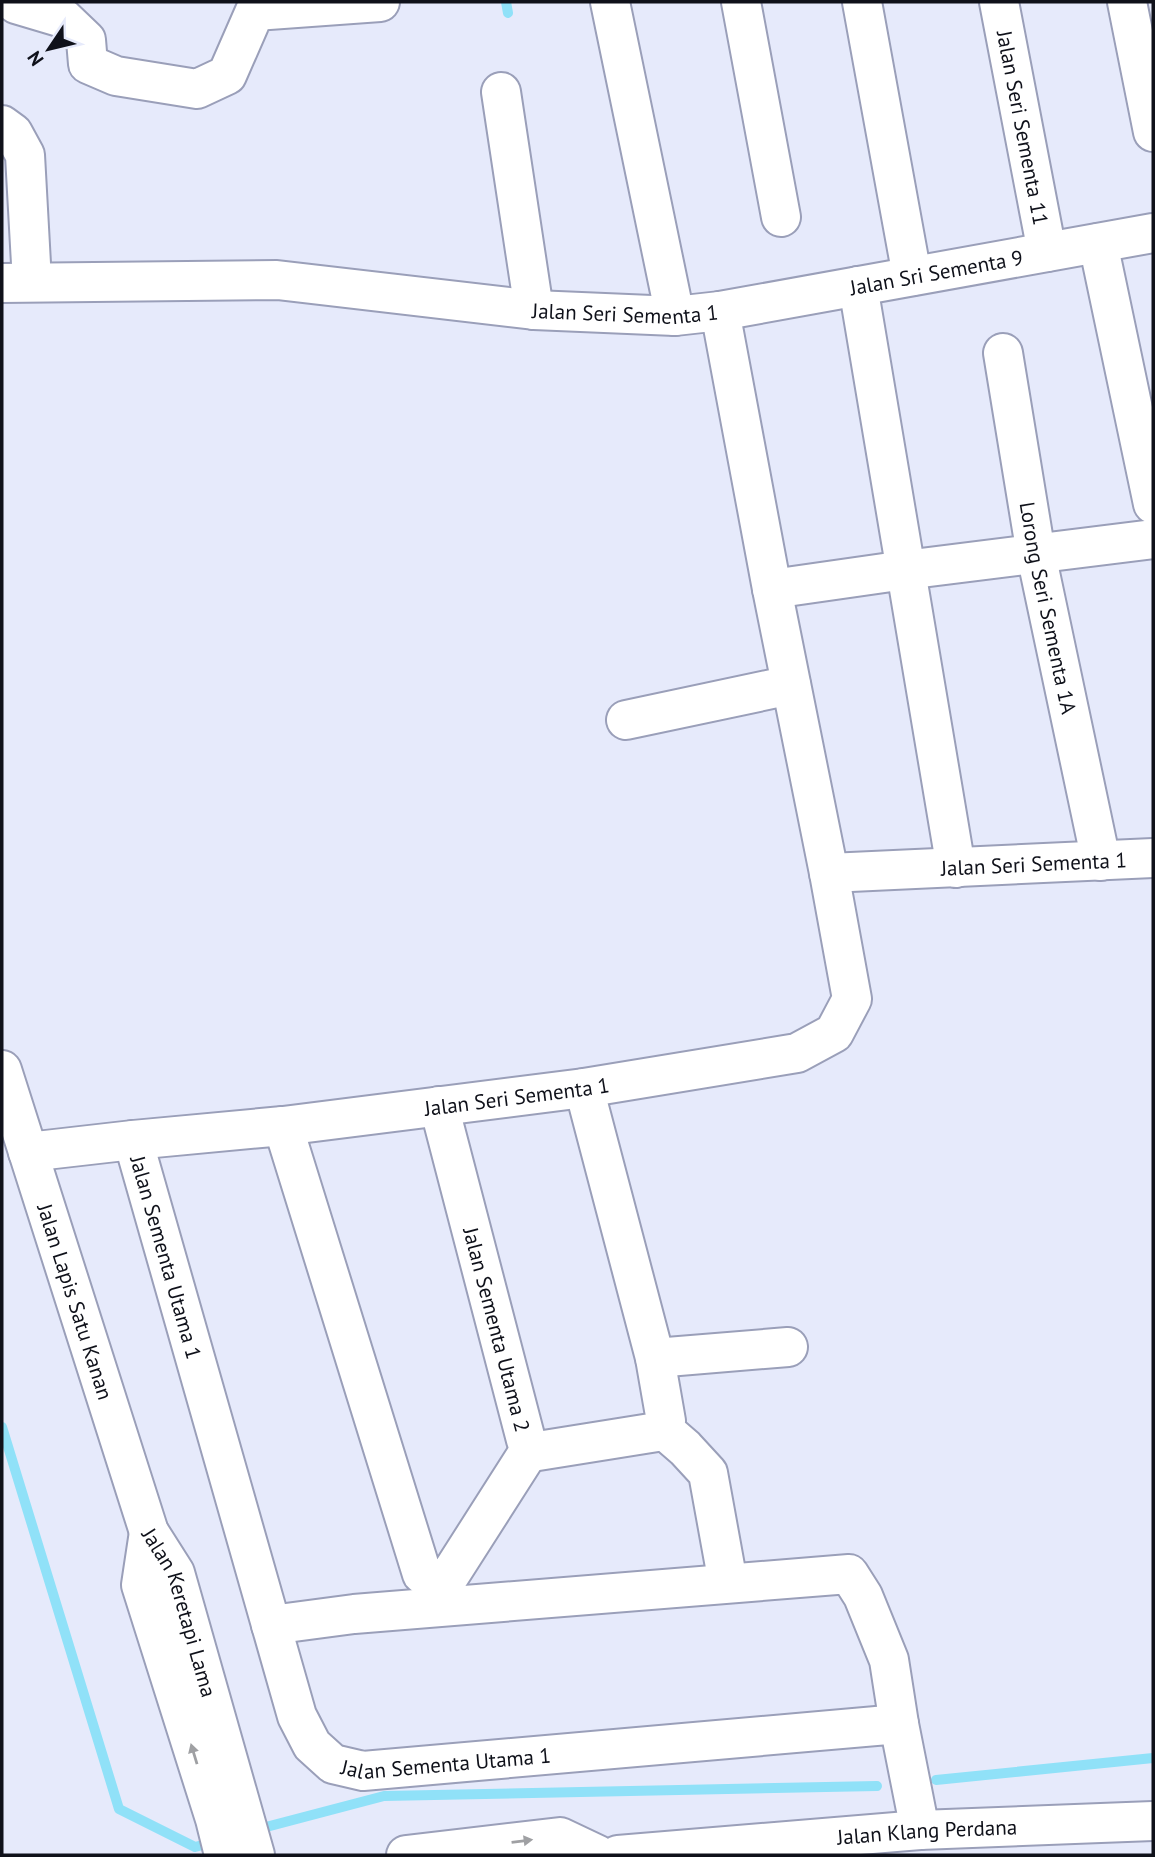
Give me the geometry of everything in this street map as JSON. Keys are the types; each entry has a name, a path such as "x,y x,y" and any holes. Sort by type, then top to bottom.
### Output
{"street":[{"path":"16,4 63,18 86,40 88,64 116,76 197,89 227,75 255,11 380,2"},
{"path":"610,2 675,316"},
{"path":"741,2 781,217"},
{"path":"862,2 912,276"},
{"name":"Jalan Seri Sementa 11","path":"999,2 1046,252"},
{"path":"1127,2 1153,132"},
{"path":"500,92 534,310"},
{"path":"2,125 13,133 25,155 17,272"},
{"name":"Jalan Sri Sementa 9","path":"720,311 1153,233"},
{"path":"1098,243 1153,504"},
{"name":"Jalan Seri Sementa 1","path":"17,272 277,280 534,310 675,316 720,311 852,999 834,1033 797,1054 584,1088 282,1126 28,1152"},
{"path":"858,286 956,868"},
{"name":"Lorong Seri Sementa 1A","path":"1003,353 1036,554 1101,861"},
{"path":"772,589 1153,539"},
{"path":"626,720 791,685"},
{"name":"Jalan Seri Sementa 1","path":"829,873 1153,858"},
{"name":"Jalan Lapis Satu Kanan","path":"2,1070 149,1532"},
{"path":"584,1088 655,1358 666,1421 663,1429 708,1473 728,1583"},
{"name":"Jalan Sementa Utama 2","path":"439,1105 523,1428 531,1448 538,1451 663,1429"},
{"path":"282,1126 422,1574 435,1596"},
{"name":"Jalan Sementa Utama 1","path":"133,1140 297,1716 312,1745 333,1764 363,1771 899,1724"},
{"path":"655,1358 788,1347"},
{"path":"435,1596 531,1448"},
{"name":"Jalan Keretapi Lama","path":"149,1532 141,1585 227,1828 255,1855"},
{"path":"271,1625 354,1614 435,1596 728,1583 849,1574 863,1596 889,1660 920,1830"},
{"name":"Jalan Klang Perdana","path":"641,1854 711,1851 920,1830 1153,1821"},
{"path":"405,1855 560,1837 598,1855"}],"waterway":[{"path":"506,2 508,13"},
{"path":"2,1427 119,1809 195,1847 214,1842"},
{"path":"936,1780 1153,1758"},
{"path":"255,1830 384,1796 877,1786"}]}
